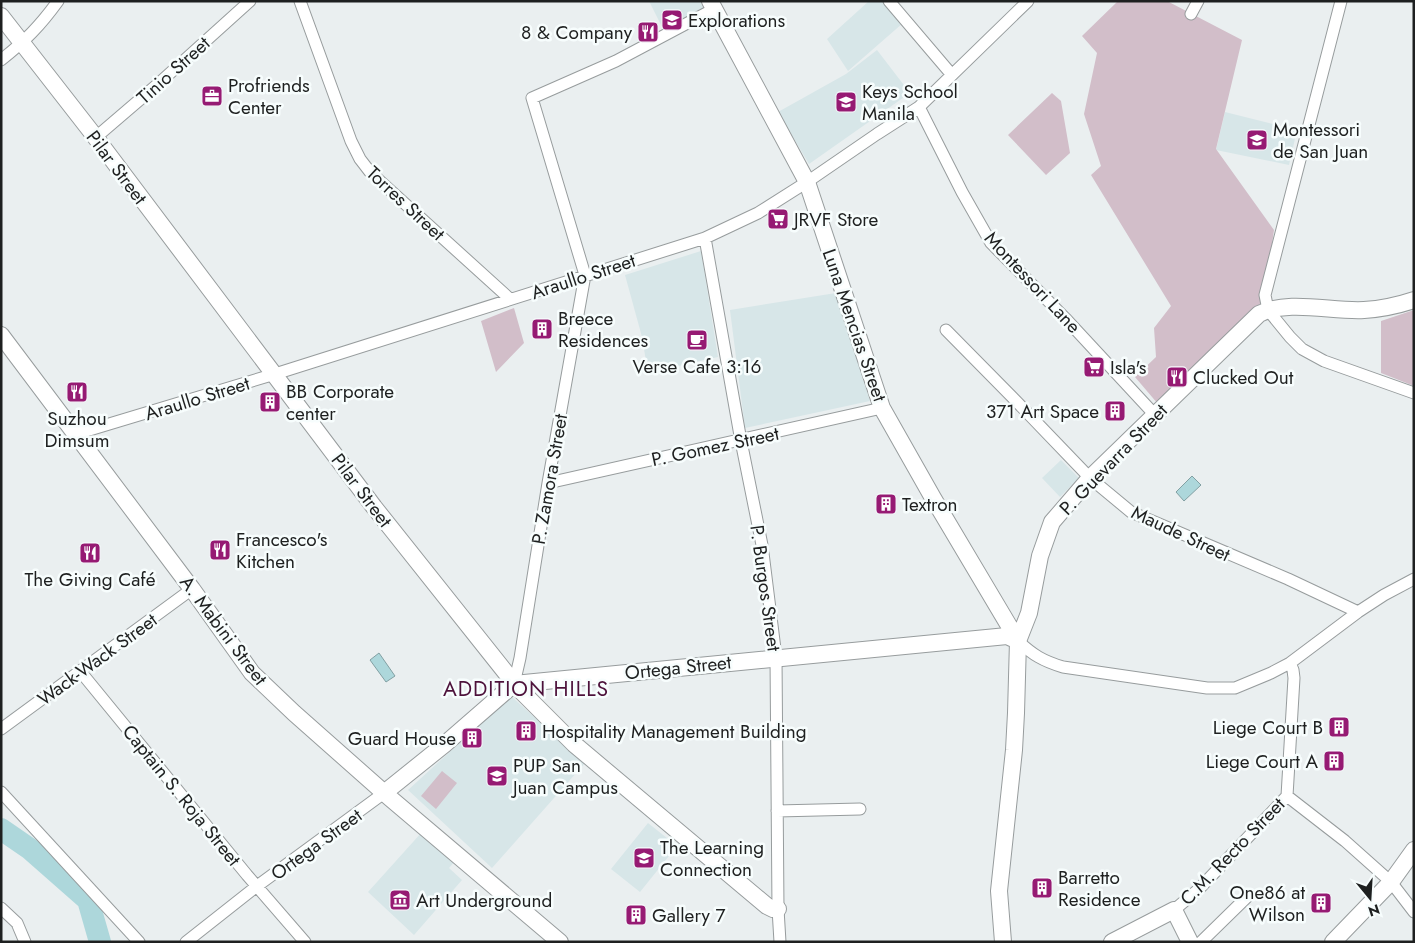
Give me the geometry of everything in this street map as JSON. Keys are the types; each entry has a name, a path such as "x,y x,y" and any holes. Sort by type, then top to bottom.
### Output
{"street":[{"path":"1,60 22,44 40,25 58,1"},
{"name":"Tinio Street","path":"95,138 250,1"},
{"name":"Torres Street","path":"300,1 351,141 360,159 370,172 510,299"},
{"path":"889,1 952,75"},
{"name":"Araullo Street","path":"76,434 275,374 705,238 758,213 808,182 919,107 1028,1"},
{"path":"1191,14 1198,1"},
{"path":"1341,1 1265,295 1268,310 1302,349 1324,361 1414,393"},
{"path":"585,275 532,98 616,61 712,5"},
{"name":"Luna Mencias Street","path":"712,5 808,182 882,408 1018,641"},
{"name":"Pilar Street","path":"1,16 275,374 374,507 514,684 565,736 646,806 767,906 778,909"},
{"name":"Montessori Lane","path":"919,107 991,243 1065,318 1155,415"},
{"name":"P. Burgos Street","path":"705,238 740,441 762,545 776,657 778,909 780,942"},
{"name":"P. Zamora Street","path":"514,684 585,275"},
{"name":"P. Guevarra Street","path":"1003,942 999,891 1014,750 1018,641 1029,613 1040,556 1052,522 1090,478 1259,314 1268,310 1292,307 1364,310 1414,300"},
{"name":"Maude Street","path":"946,330 1090,478 1131,512 1288,579 1358,612"},
{"name":"A. Mabini Street","path":"1,335 192,589 252,673 296,710 384,793 560,942"},
{"name":"P. Gomez Street","path":"548,483 632,462 740,441 882,408"},
{"path":"1018,641 1032,654 1046,662 1062,667 1207,688 1235,688 1271,674 1290,663 1358,612 1414,579"},
{"name":"Wack-Wack Street","path":"1,729 192,589"},
{"name":"Ortega Street","path":"186,942 257,886 384,793 445,744 514,684 1007,636 1018,641"},
{"name":"C.M. Recto Street","path":"1112,942 1174,910 1199,889 1287,796 1294,678 1294,670 1290,663"},
{"name":"Captain S. Roja Street","path":"80,671 305,942"},
{"path":"1,792 139,942"},
{"path":"1287,796 1391,882 1414,912"},
{"path":"777,811 860,809"},
{"path":"1333,942 1391,882 1414,850"},
{"path":"1174,910 1200,941 1249,895"},
{"path":"1,908 17,922 25,942"}],"shaded area":[{"name":"Explorations","path":"649,1 700,1 704,9 664,31"},
{"path":"869,1 883,1 903,23 848,71 827,39"},
{"path":"1118,1 1167,1 1242,40 1216,149 1274,230 1264,300 1158,404 1135,377 1156,357 1154,328 1171,306 1091,175 1101,166 1084,114 1097,53 1082,36"},
{"name":"Keys School Manila","path":"877,50 910,93 809,164 778,112 846,74"},
{"path":"1052,93 1061,101 1070,153 1046,175 1008,135"},
{"name":"Montessori de San Juan","path":"1225,112 1297,130 1289,165 1216,150"},
{"path":"701,251 718,357 648,373 642,337 625,275"},
{"path":"836,293 870,401 745,428 730,310"},
{"path":"514,308 524,343 496,372 481,321"},
{"path":"1414,310 1414,386 1381,373 1381,321"},
{"path":"1061,460 1079,478 1060,497 1042,478"},
{"name":"PUP San Juan Campus","path":"511,696 585,763 492,868 408,790"},
{"path":"442,771 457,783 436,809 421,796"},
{"name":"The Learning Connection","path":"648,823 677,846 640,892 611,869"},
{"path":"422,832 456,860 449,868 462,880 414,935 368,892"}],"water":[{"path":"1192,476 1201,485 1184,501 1176,492"},
{"path":"379,653 395,676 386,682 370,660"}],"waterway":[{"path":"1,829 30,849 88,900 100,942"}],"place":[{"name":"Explorations","path":"672,20"},
{"name":"8 & Company","path":"648,32"},
{"name":"Profriends Center","path":"212,96"},
{"name":"Keys School Manila","path":"846,102"},
{"name":"Montessori de San Juan","path":"1257,140"},
{"name":"JRVF Store","path":"778,219"},
{"name":"Breece Residences","path":"542,329"},
{"name":"Verse Cafe 3:16","path":"697,340"},
{"name":"Isla's","path":"1094,367"},
{"name":"Clucked Out","path":"1177,377"},
{"name":"Suzhou Dimsum","path":"77,392"},
{"name":"BB Corporate center","path":"270,402"},
{"name":"371 Art Space","path":"1115,411"},
{"name":"Textron","path":"886,504"},
{"name":"Francesco's Kitchen","path":"220,550"},
{"name":"The Giving Café","path":"90,553"},
{"name":"Liege Court B","path":"1339,727"},
{"name":"Hospitality Management Building","path":"526,731"},
{"name":"Guard House","path":"472,738"},
{"name":"Liege Court A","path":"1334,761"},
{"name":"PUP San Juan Campus","path":"497,776"},
{"name":"The Learning Connection","path":"644,858"},
{"name":"Barretto Residence","path":"1042,888"},
{"name":"Art Underground","path":"400,900"},
{"name":"One86 at Wilson","path":"1321,903"},
{"name":"Gallery 7","path":"636,915"}],"district":[{"name":"ADDITION HILLS","path":"526,689"}]}
